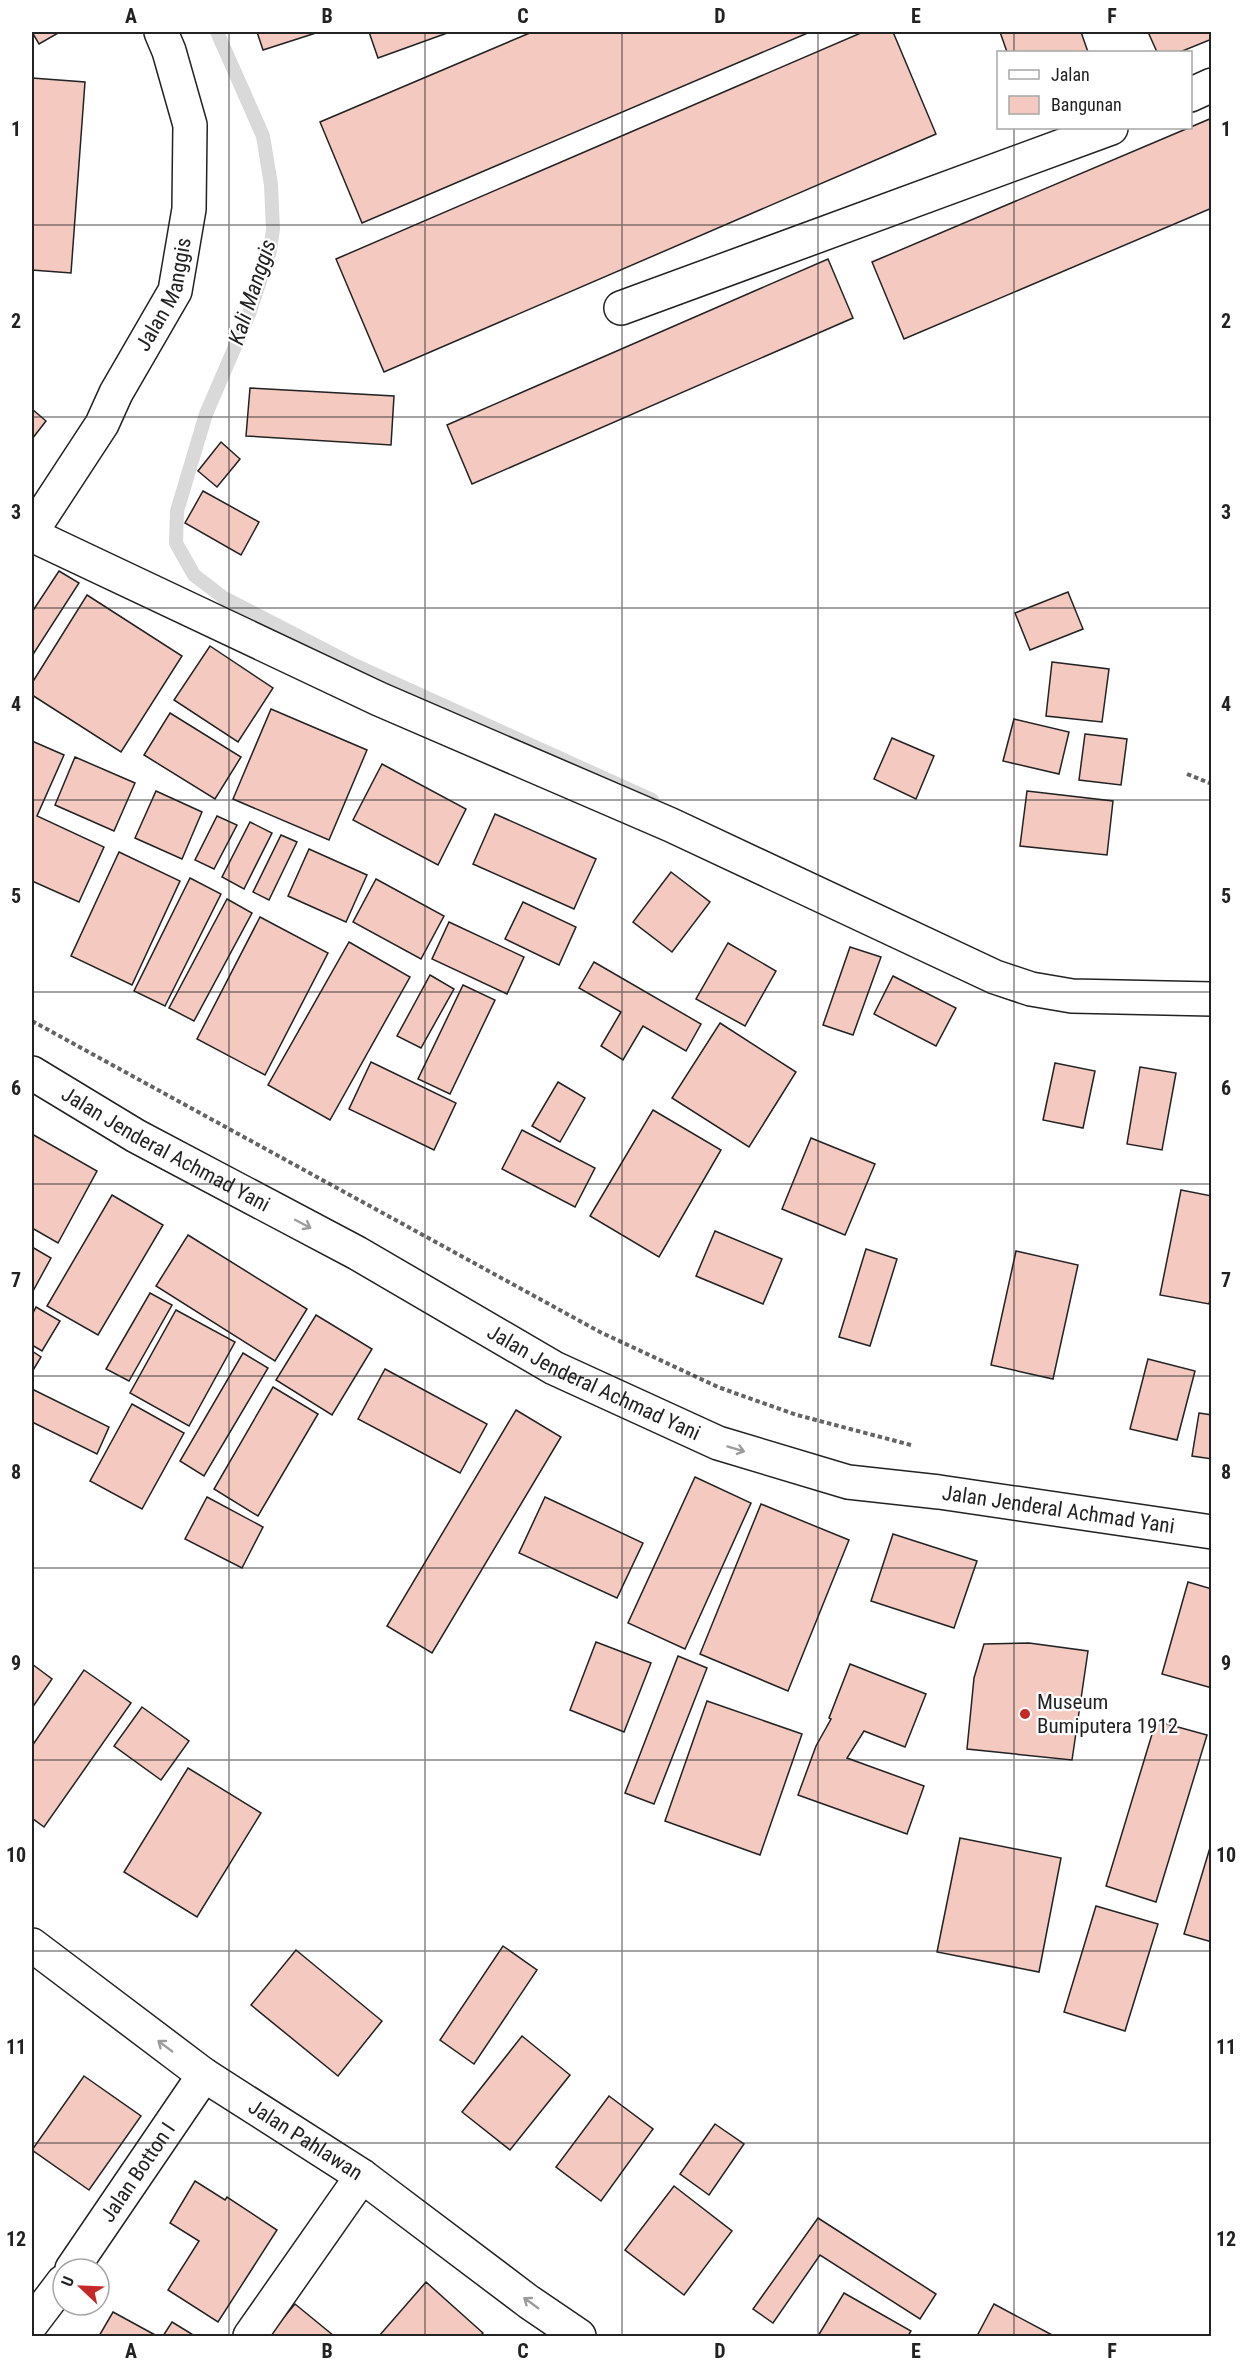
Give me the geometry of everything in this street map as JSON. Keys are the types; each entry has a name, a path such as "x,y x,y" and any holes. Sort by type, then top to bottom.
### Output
{"street":[{"name":"Jalan Manggis","path":"32,533 102,424 116,393 175,291 189,209 190,125 169,51 161,32"},
{"path":"1192,95 1212,85"},
{"path":"621,308 1108,129"},
{"path":"32,533 379,699 671,825 995,977 1030,989 1072,996 1212,999"},
{"name":"Jalan Jenderal Achmad Yani","path":"32,1073 136,1136 357,1253 554,1368 718,1443 848,1482 939,1492 1212,1532"},
{"name":"Jalan Pahlawan","path":"35,1954 204,2075 362,2176 579,2337"},
{"name":"Jalan Botton I","path":"80,2257 204,2075"},
{"path":"250,2337 362,2176"},
{"path":"32,2323 51,2298"}],"path":[{"path":"1187,774 1212,784"},
{"path":"32,1021 600,1332 718,1386 797,1415 917,1446"}],"building":[{"path":"32,32 60,32 39,44"},
{"path":"257,32 319,32 263,50"},
{"path":"369,32 450,32 378,58"},
{"path":"532,32 810,32 362,223 320,122"},
{"path":"863,32 893,32 936,134 384,372 336,259"},
{"path":"1000,32 1081,32 1088,51 1007,51"},
{"path":"1148,32 1212,32 1212,39 1182,51 1157,51"},
{"path":"32,78 85,82 71,273 32,270"},
{"path":"1212,118 1212,208 904,339 872,262 1186,129 1192,129 1192,126"},
{"path":"828,259 853,318 472,484 447,425"},
{"path":"250,388 394,396 391,445 246,436"},
{"path":"32,409 46,421 32,439"},
{"path":"221,442 240,459 217,487 198,471"},
{"path":"203,491 259,522 241,555 185,523"},
{"path":"59,571 79,583 32,656 32,612"},
{"path":"1068,592 1083,629 1030,650 1015,613"},
{"path":"87,595 182,656 121,752 32,695 32,683"},
{"path":"210,646 273,688 238,742 174,700"},
{"path":"1052,662 1109,669 1102,722 1046,716"},
{"path":"271,709 367,750 329,840 233,799"},
{"path":"170,713 241,757 215,799 144,755"},
{"path":"1014,719 1069,732 1059,774 1003,761"},
{"path":"1085,734 1127,739 1121,785 1079,780"},
{"path":"892,738 934,756 916,799 874,779"},
{"path":"32,741 64,755 37,816 104,847 79,902 32,881"},
{"path":"75,757 135,783 114,831 55,805"},
{"path":"382,764 466,809 438,865 353,820"},
{"path":"156,791 202,812 182,859 135,838"},
{"path":"1027,791 1113,801 1107,855 1020,846"},
{"path":"495,814 596,859 574,909 473,864"},
{"path":"217,816 237,825 214,869 195,860"},
{"path":"250,822 272,833 244,889 222,877"},
{"path":"281,835 297,842 269,900 253,892"},
{"path":"309,849 367,875 346,922 288,896"},
{"path":"119,852 180,881 132,985 71,956"},
{"path":"671,872 710,902 672,952 633,922"},
{"path":"190,878 221,894 165,1006 134,991"},
{"path":"376,879 444,916 421,959 353,922"},
{"path":"227,899 252,913 194,1021 169,1008"},
{"path":"523,902 576,927 559,965 505,939"},
{"path":"260,917 328,953 265,1075 197,1039"},
{"path":"449,922 524,957 507,994 432,959"},
{"path":"349,942 410,977 330,1120 268,1085"},
{"path":"728,943 776,971 745,1026 696,999"},
{"path":"850,947 881,957 853,1035 823,1025"},
{"path":"594,962 701,1024 686,1051 643,1026 623,1060 601,1046 621,1012 579,988"},
{"path":"430,975 454,989 421,1048 397,1036"},
{"path":"893,976 956,1008 936,1046 874,1014"},
{"path":"463,985 495,1000 450,1094 418,1079"},
{"path":"720,1023 796,1072 749,1147 672,1098"},
{"path":"371,1062 456,1103 434,1150 349,1109"},
{"path":"1055,1063 1095,1071 1083,1128 1043,1120"},
{"path":"1140,1067 1176,1073 1162,1150 1127,1144"},
{"path":"558,1082 585,1098 560,1142 532,1126"},
{"path":"653,1110 721,1150 659,1257 590,1216"},
{"path":"522,1130 595,1168 575,1207 502,1169"},
{"path":"32,1134 97,1171 58,1243 32,1228"},
{"path":"811,1138 875,1164 845,1235 782,1209"},
{"path":"1181,1190 1212,1196 1212,1292 1209,1304 1160,1295"},
{"path":"112,1195 163,1225 98,1335 47,1306"},
{"path":"715,1231 782,1259 763,1304 696,1276"},
{"path":"188,1235 307,1309 275,1361 156,1286"},
{"path":"32,1247 51,1258 32,1293"},
{"path":"866,1249 897,1259 870,1346 839,1337"},
{"path":"1016,1251 1078,1265 1053,1379 991,1365"},
{"path":"150,1293 172,1305 129,1381 106,1369"},
{"path":"36,1307 60,1321 42,1351 32,1345 32,1315"},
{"path":"176,1310 235,1342 189,1426 130,1393"},
{"path":"316,1315 372,1349 332,1415 276,1380"},
{"path":"32,1351 41,1357 32,1372"},
{"path":"243,1353 268,1368 204,1476 180,1461"},
{"path":"1148,1359 1195,1371 1177,1440 1130,1429"},
{"path":"385,1369 487,1424 460,1473 358,1419"},
{"path":"273,1387 318,1414 258,1516 214,1489"},
{"path":"32,1389 109,1427 97,1454 32,1422"},
{"path":"132,1404 184,1433 142,1509 90,1481"},
{"path":"516,1410 561,1437 432,1653 387,1626"},
{"path":"1199,1413 1212,1415 1212,1459 1192,1456"},
{"path":"695,1477 751,1503 685,1649 628,1623"},
{"path":"207,1497 263,1527 242,1568 185,1539"},
{"path":"545,1497 643,1543 617,1598 519,1553"},
{"path":"761,1504 849,1540 788,1691 700,1654"},
{"path":"893,1534 977,1561 954,1628 871,1601"},
{"path":"1188,1582 1212,1589 1212,1688 1162,1674"},
{"path":"596,1642 651,1663 624,1732 570,1710"},
{"name":"Museum Bumiputera 1912","path":"1029,1643 1088,1651 1072,1760 967,1749 974,1678 984,1644"},
{"path":"678,1656 707,1668 654,1804 625,1793"},
{"path":"32,1664 52,1679 32,1708"},
{"path":"850,1664 926,1694 905,1747 864,1731 847,1758 924,1786 907,1834 798,1795 816,1746 831,1719 829,1718"},
{"path":"84,1670 131,1703 44,1827 32,1818 32,1746"},
{"path":"707,1701 802,1734 760,1855 665,1821"},
{"path":"142,1707 189,1741 161,1780 114,1746"},
{"path":"1156,1721 1207,1735 1156,1902 1106,1886"},
{"path":"188,1768 261,1813 197,1917 124,1872"},
{"path":"960,1838 1061,1858 1039,1972 937,1952"},
{"path":"1212,1841 1212,1942 1184,1934"},
{"path":"1096,1906 1158,1924 1125,2031 1064,2012"},
{"path":"503,1946 537,1970 474,2064 440,2040"},
{"path":"296,1950 382,2021 338,2076 251,2005"},
{"path":"522,2036 570,2075 510,2150 462,2112"},
{"path":"84,2076 141,2116 89,2190 32,2150"},
{"path":"609,2096 653,2129 601,2201 556,2167"},
{"path":"715,2124 744,2144 709,2195 680,2174"},
{"path":"195,2181 225,2200 227,2197 277,2230 218,2322 168,2290 199,2241 170,2223"},
{"path":"674,2186 732,2231 684,2295 625,2250"},
{"path":"818,2218 936,2294 920,2319 820,2255 773,2323 753,2309"},
{"path":"426,2282 483,2333 480,2336 379,2336"},
{"path":"844,2293 911,2331 908,2336 818,2336"},
{"path":"295,2304 334,2336 268,2336"},
{"path":"994,2304 1054,2336 977,2336"},
{"path":"113,2312 157,2336 99,2336"},
{"path":"172,2322 195,2336 163,2336"}],"waterway":[{"name":"Kali Manggis","path":"217,32 263,136 271,185 273,229 270,250 249,314 206,414 177,511 176,543 194,575 224,598 354,665 652,800"}],"place":[{"name":"Museum Bumiputera 1912","path":"1025,1714"}]}
